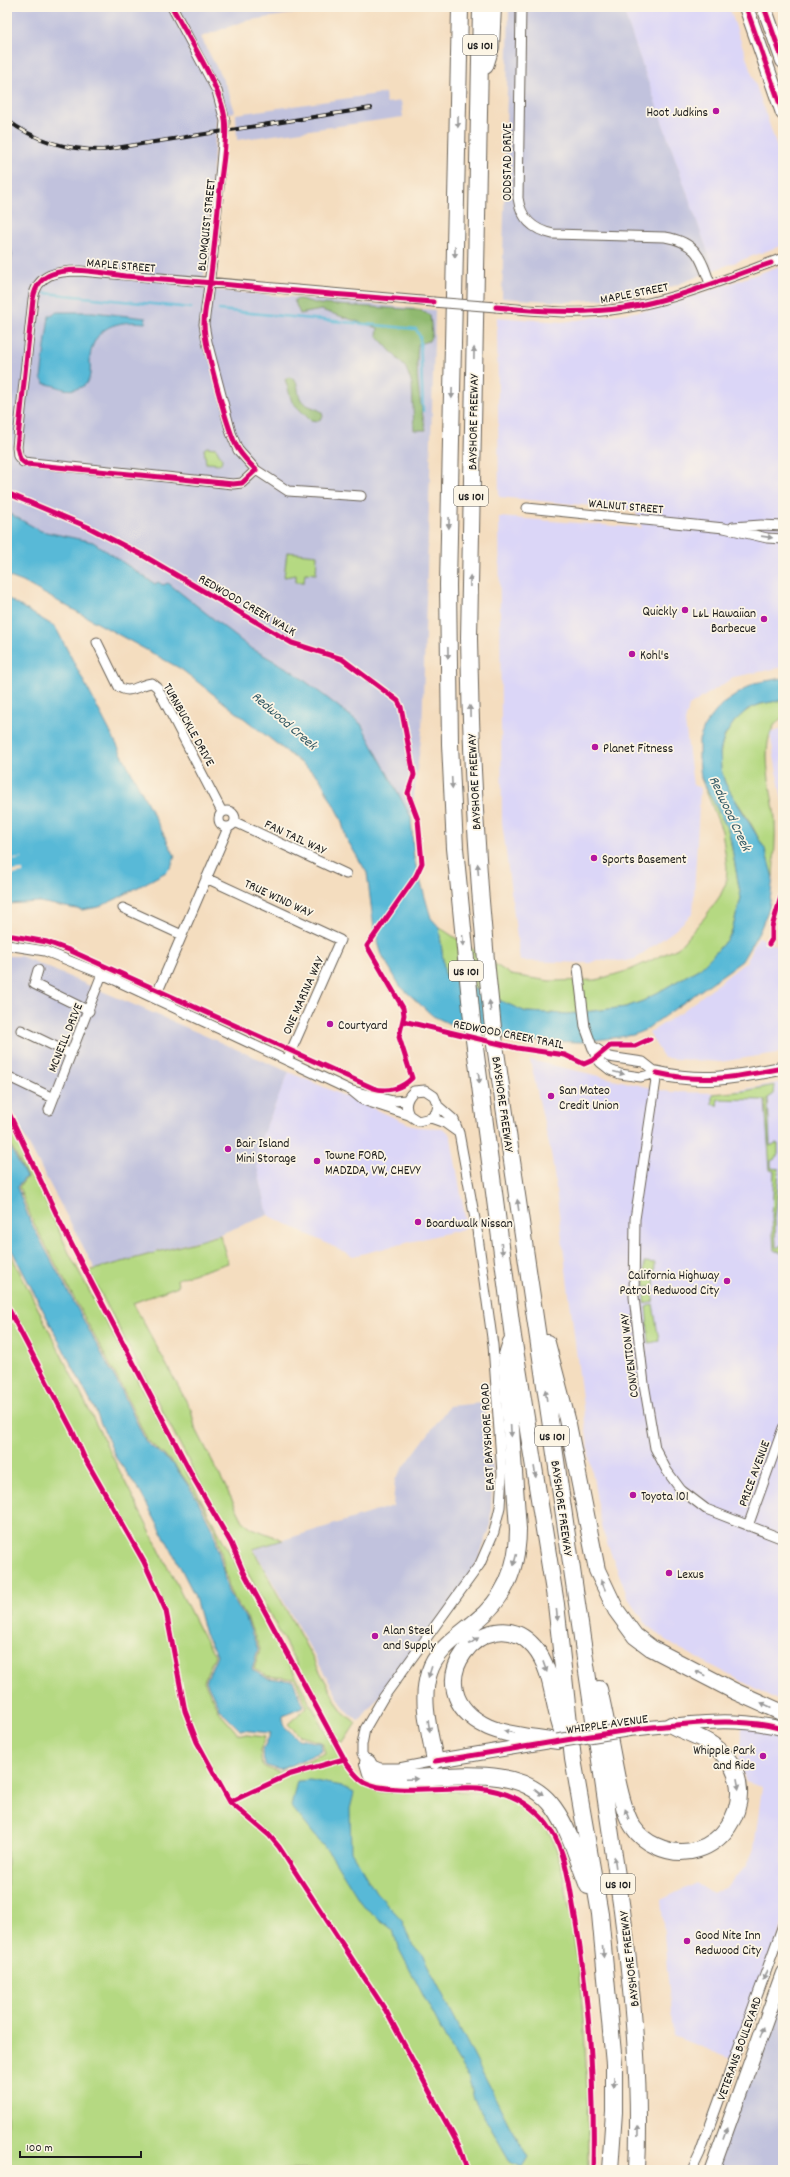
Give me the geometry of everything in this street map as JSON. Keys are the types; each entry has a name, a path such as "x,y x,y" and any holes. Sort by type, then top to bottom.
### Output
{"highway":[{"path":"454,7 458,83"},
{"name":"BAYSHORE FREEWAY","path":"460,7 448,638 450,751 459,903 474,1040 513,1337 556,1604 573,1759 600,1914 614,2064 614,2112 610,2170"},
{"name":"BAYSHORE FREEWAY","path":"481,7 469,638 471,750 481,908 495,1045 622,1910 634,2011 638,2113 637,2170"},
{"path":"479,83 491,47 493,7"},
{"path":"528,1272 562,1400 595,1562 610,1601 628,1628 651,1648 734,1691 783,1713"},
{"path":"435,1761 426,1703 428,1675 431,1666 448,1644 482,1616 497,1600 508,1582 517,1552 518,1529 506,1358 513,1337"},
{"path":"576,1600 602,1701 620,1789 629,1820 640,1835 654,1845 670,1851 687,1852 708,1845 726,1831 736,1813 739,1794 738,1785 732,1766 720,1750 671,1725"},
{"path":"557,1741 498,1730 479,1722 465,1709 455,1693 454,1674 459,1658 468,1646 481,1637 505,1632 520,1637 534,1647 546,1670 560,1725 573,1759"},
{"path":"368,1763 371,1773 384,1778 488,1776 509,1779 531,1787 547,1800 559,1816 600,1914"}],"main road":[{"path":"746,7 783,112"},
{"path":"764,7 783,61"},
{"path":"657,1073 707,1080 732,1078 783,1068"},
{"name":"WHIPPLE AVENUE","path":"435,1761 626,1730 671,1725 723,1722 759,1724 783,1729"},
{"name":"VETERANS BOULEVARD","path":"712,2170 783,1972"}],"street":[{"name":"BLOMQUIST STREET","path":"172,7 217,91 225,121 210,283 204,324 207,342 230,433 238,450 256,470"},
{"name":"ODDSTAD DRIVE","path":"521,7 518,198 523,216 536,229 553,234 666,237 682,240 697,253 710,284"},
{"name":"MAPLE STREET","path":"256,470 242,483 233,484 26,464 18,456 33,299 36,286 51,274 68,271 547,311 608,310 660,300 783,258"},
{"path":"256,470 288,491 361,496"},
{"name":"WALNUT STREET","path":"527,508 724,528 767,538 783,539"},
{"name":"WALNUT STREET","path":"724,528 761,525 783,526"},
{"name":"TURNBUCKLE DRIVE","path":"97,642 119,687 125,690 131,690 144,683 152,682 157,687 222,812"},
{"path":"222,812 218,820 221,826 231,825"},
{"name":"FAN TAIL WAY","path":"222,812 232,812 231,825 346,874"},
{"path":"155,998 206,878 231,825"},
{"name":"TRUE WIND WAY","path":"206,878 340,940"},
{"path":"123,908 182,935"},
{"name":"ONE MARINA WAY","path":"287,1060 340,940"},
{"path":"7,945 45,951 102,974 352,1091 393,1101 407,1100"},
{"path":"578,968 585,1027 593,1044 596,1057 610,1070 641,1077 657,1073"},
{"path":"38,970 33,988 89,1011"},
{"name":"MCNEILL DRIVE","path":"49,1110 89,1011 102,974"},
{"path":"20,1030 71,1054"},
{"path":"593,1044 609,1057 643,1062 657,1073"},
{"name":"CONVENTION WAY","path":"657,1073 635,1219 634,1297 644,1384 655,1448 665,1467 681,1490 706,1509 783,1539"},
{"path":"7,1076 53,1098"},
{"path":"352,1091 363,1100 409,1115 418,1121 431,1118 436,1113 438,1106 434,1096 425,1090 414,1091 407,1100 407,1110 409,1115"},
{"name":"EAST BAYSHORE ROAD","path":"368,1763 362,1754 365,1729 383,1698 478,1569 490,1544 500,1507 502,1474 493,1346 477,1230 459,1133 454,1120 438,1106"},
{"path":"431,1118 445,1123 459,1133"},
{"name":"PRICE AVENUE","path":"748,1526 783,1428"},
{"name":"WHIPPLE AVENUE","path":"368,1763 380,1768 399,1768 435,1761"},
{"name":"VETERANS BOULEVARD","path":"692,2170 700,2153 783,1925"}],"shaded area":[{"path":"7,7 336,7 245,21 201,37 228,90 235,112 217,115 203,289 435,310 422,732 411,817 361,724 292,671 249,647 163,585 155,584 93,542 41,531 7,512 7,283 12,255 7,232"},
{"path":"509,7 622,7 714,270 674,286 615,298 566,302 502,298"},
{"path":"622,7 729,7 783,164 783,245 714,270"},
{"path":"385,93 386,103 401,101 403,117 237,140 236,114"},
{"path":"783,265 783,667 734,677 689,706 685,722 693,785 700,788 693,913 675,930 635,959 625,961 597,960 590,963 520,961 502,822 499,517 642,528 635,510 499,497 497,317 562,322 656,309"},
{"path":"783,729 783,806 770,733"},
{"path":"758,937 783,949 783,1052 720,1062 664,1058 649,1033 680,1013 746,962"},
{"path":"7,956 21,956 289,1072 257,1148 257,1166 268,1215 220,1234 95,1269 7,1104"},
{"path":"530,1060 669,1092 724,1093 783,1082 783,1703 673,1645 648,1626 628,1598 602,1530 589,1454 552,1158"},
{"path":"289,1072 416,1127 442,1128 448,1132 451,1138 467,1228 353,1256 268,1215 257,1166 257,1148"},
{"path":"483,1403 493,1469 490,1528 469,1584 359,1721 344,1708 254,1549 393,1506 395,1479 449,1406"},
{"path":"741,1722 783,1729 783,1925 734,2060 673,2036 661,1900 696,1883 713,1894 729,1885 747,1865 754,1848 762,1787 746,1782 739,1760 742,1737"},
{"path":"783,1973 783,2170 712,2170"}],"green space":[{"path":"300,299 319,304 420,310 430,315 432,334 429,341 418,344 417,355 418,387 426,430 414,430 412,384 406,368 377,336 378,328 321,310 300,314 294,300"},
{"path":"289,377 296,381 299,395 303,402 322,412 323,417 318,421 310,420 292,402 285,379"},
{"path":"207,447 216,448 222,459 221,464 206,463 204,449"},
{"path":"287,552 317,555 316,574 305,573 304,582 296,582 296,575 284,577"},
{"path":"783,700 783,717 774,725 769,737 767,750 767,764 775,819 773,878 757,835 725,782 720,762 723,742 727,733 740,716 756,706"},
{"path":"701,778 729,832 741,898 731,934 700,968 643,1001 626,1007 568,1014 526,1012 445,977 439,927 511,975 550,981 596,980 630,970 678,948 705,917 720,896 726,883 727,867 722,831"},
{"path":"775,1085 774,1094 768,1098 770,1146 776,1143 778,1144 778,1157 771,1161 771,1168 779,1169 775,1220 776,1247 777,1248 783,1244 783,1254 774,1250 772,1217 774,1171 770,1170 765,1100 718,1099 717,1106 712,1104 712,1094 745,1091"},
{"path":"7,1116 69,1253 346,1770 367,1787 380,1792 474,1792 510,1800 532,1812 548,1830 563,1873 579,1977 585,2041 588,2170 7,2170 7,1247 201,1633 215,1655 204,1681 219,1712 238,1734 265,1737 260,1750 262,1766 280,1773 325,1753 322,1742 300,1736 288,1724 307,1707 295,1679 267,1676 254,1669 260,1649 247,1618 230,1592 216,1531 198,1497 174,1464 147,1440 125,1393 32,1220 19,1187 27,1177 7,1137"},
{"path":"220,1235 228,1263 177,1279 178,1286 133,1303 191,1410 195,1427 243,1521 252,1528 283,1540 253,1549 341,1710 356,1723 343,1743 339,1743 89,1271"},
{"path":"644,1262 655,1263 654,1287 645,1287"},
{"path":"645,1289 654,1290 653,1302 645,1304"},
{"path":"653,1304 659,1341 649,1343 646,1307"}],"water":[{"path":"7,232 12,255 7,283"},
{"path":"57,312 93,312 146,318 145,323 135,322 117,324 109,327 96,338 90,357 90,377 84,386 71,390 45,384 41,378 49,316"},
{"name":"Redwood Creek","path":"7,512 41,531 93,542 155,584 158,582 163,585 168,583 249,647 292,671 361,724 411,817 414,859 431,918 439,927 445,976 526,1012 568,1014 626,1007 643,1001 700,968 731,934 741,898 729,832 701,778 699,740 705,725 721,705 754,683 783,678 783,700 761,704 748,709 734,722 724,737 720,752 721,769 725,783 765,849 773,878 769,908 761,928 742,961 645,1030 633,1035 582,1042 521,1041 450,1024 433,1016 400,986 382,955 374,929 367,873 346,838 341,819 319,777 181,669 23,582 7,576"},
{"path":"7,598 52,625 57,630 175,856 171,867 166,872 99,907 82,910 39,902 7,904"},
{"path":"7,1141 26,1177 17,1187 30,1221 122,1391 146,1442 174,1465 196,1497 214,1532 228,1592 246,1619 258,1649 252,1670 267,1678 293,1681 304,1706 283,1715 283,1725 298,1739 321,1743 322,1751 280,1770 264,1765 263,1749 271,1733 240,1730 220,1710 206,1681 217,1655 205,1634 194,1594 139,1490 116,1458 95,1410 7,1241"},
{"path":"310,1780 341,1786 354,1793 350,1809 351,1851 376,1892 402,1920 410,1941 423,1956 509,2125 528,2157 522,2167 511,2163 474,2099 468,2077 449,2045 398,1947 393,1930 363,1906 333,1858 291,1806 297,1781"}],"pier":[{"path":"7,855 9,860 21,858 10,861 10,871 23,870 23,873 7,876"}],"waterway":[{"path":"45,293 191,308"},
{"path":"219,310 416,329 420,337 423,411"}],"railway":[{"path":"7,120 29,134 52,143 90,150 103,150 371,108"}],"cycle path":[{"path":"172,7 211,77 222,106 225,119 226,135 210,282 209,287 205,308 204,324 212,368 228,426 238,449 244,458 256,470 242,483 233,484 26,464 20,459 17,447 33,299 39,284 52,274 79,270 125,276 201,282 230,285 259,288 317,293 433,302"},
{"path":"746,7 783,113"},
{"path":"764,7 783,61"},
{"path":"496,307 544,311 592,311 624,308 662,300 771,263"},
{"name":"REDWOOD CREEK WALK","path":"7,493 88,527 144,556 292,643 342,659 398,701 401,707 414,775 408,793 418,820 422,863 416,876 367,946 403,1008 404,1015 399,1037 412,1078 408,1082 394,1089 384,1090 373,1088 69,950 47,942 7,935"},
{"path":"769,944 772,939 772,927 783,890"},
{"name":"REDWOOD CREEK TRAIL","path":"403,1021 517,1048 565,1055 584,1064 593,1060 610,1046 635,1046 650,1039"},
{"path":"657,1073 706,1079 750,1074 783,1068"},
{"path":"7,1109 62,1226 194,1479 231,1543 242,1569 347,1764 361,1780 374,1786 403,1789 478,1788 500,1792 519,1800 537,1813 556,1838 566,1866 570,1886 579,1938 587,2004 592,2070 593,2170"},
{"path":"7,1306 72,1430 84,1457 144,1562 166,1611 185,1711 197,1742 230,1802 269,1835 279,1847 386,2011 460,2148 467,2170"},
{"path":"435,1761 653,1727 735,1722 767,1725 783,1729"},
{"path":"230,1802 288,1775 344,1759"}],"place":[{"name":"Hoot Judkins","path":"716,111"},
{"name":"Quickly","path":"685,610"},
{"name":"L&L Hawaiian Barbecue","path":"764,619"},
{"name":"Kohl's","path":"632,654"},
{"name":"Planet Fitness","path":"595,747"},
{"name":"Sports Basement","path":"594,858"},
{"name":"Courtyard","path":"330,1024"},
{"name":"San Mateo Credit Union","path":"551,1096"},
{"name":"Bair Island Mini Storage","path":"228,1149"},
{"name":"Towne FORD, MADZDA, VW, CHEVY","path":"317,1161"},
{"name":"Boardwalk Nissan","path":"418,1222"},
{"name":"California Highway Patrol Redwood City","path":"727,1281"},
{"name":"Toyota 101","path":"633,1495"},
{"name":"Lexus","path":"669,1573"},
{"name":"Alan Steel and Supply","path":"375,1636"},
{"name":"Whipple Park and Ride","path":"763,1756"},
{"name":"Good Nite Inn Redwood City","path":"687,1941"}]}
